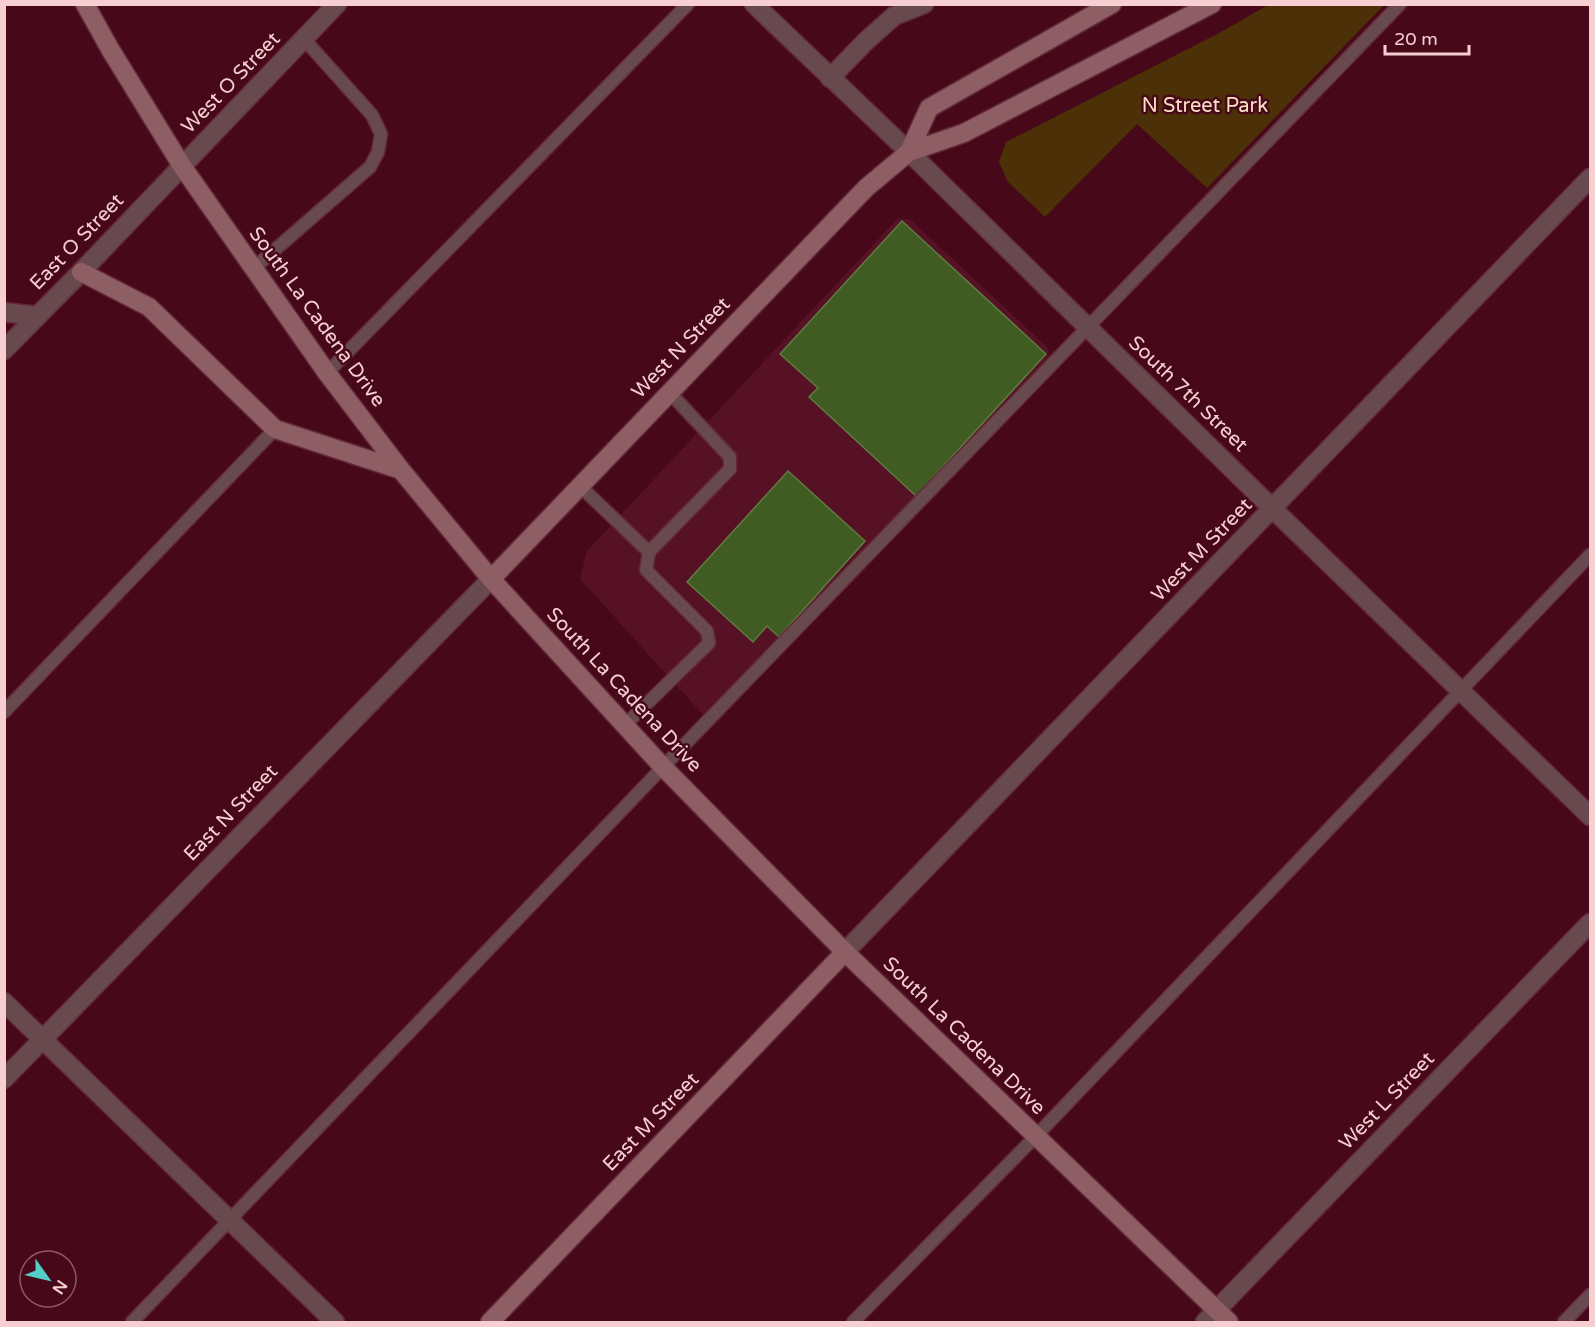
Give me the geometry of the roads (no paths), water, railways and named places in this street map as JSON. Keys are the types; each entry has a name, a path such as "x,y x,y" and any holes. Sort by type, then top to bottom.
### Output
{"main road":[{"name":"South La Cadena Drive","path":"85,4 182,166 327,373 401,470 491,579 663,766 844,952 1036,1136 1217,1318"},
{"name":"West N Street","path":"909,152 929,108 1112,4"},
{"name":"West N Street","path":"491,579 866,188 909,152 964,133 1212,4"},
{"path":"81,272 149,307 275,429 401,470"},
{"name":"East M Street","path":"490,1323 844,952"}],"street":[{"name":"West O Street","path":"182,166 337,4"},
{"name":"South 7th Street","path":"754,4 909,152 1590,816"},
{"path":"830,78 894,16 924,4"},
{"name":"East O Street","path":"4,350 182,166"},
{"name":"West M Street","path":"844,952 1590,178"},
{"path":"4,312 37,315"},
{"name":"East N Street","path":"4,1079 491,579"},
{"name":"West L Street","path":"1217,1318 1590,923"},
{"path":"4,1002 335,1323"}],"lane":[{"path":"327,373 688,4"},
{"path":"132,1323 663,766 1400,4"},
{"path":"254,268 370,167 378,152 381,134 372,115 304,39"},
{"path":"625,724 709,643 707,631 645,570 649,552 730,469 730,457 669,393"},
{"path":"4,712 275,429"},
{"path":"580,486 649,552"},
{"path":"853,1323 1036,1136 1590,555"},
{"path":"1564,1323 1590,1295"}],"park label":[{"name":"N Street Park","path":"1205,106"}]}
